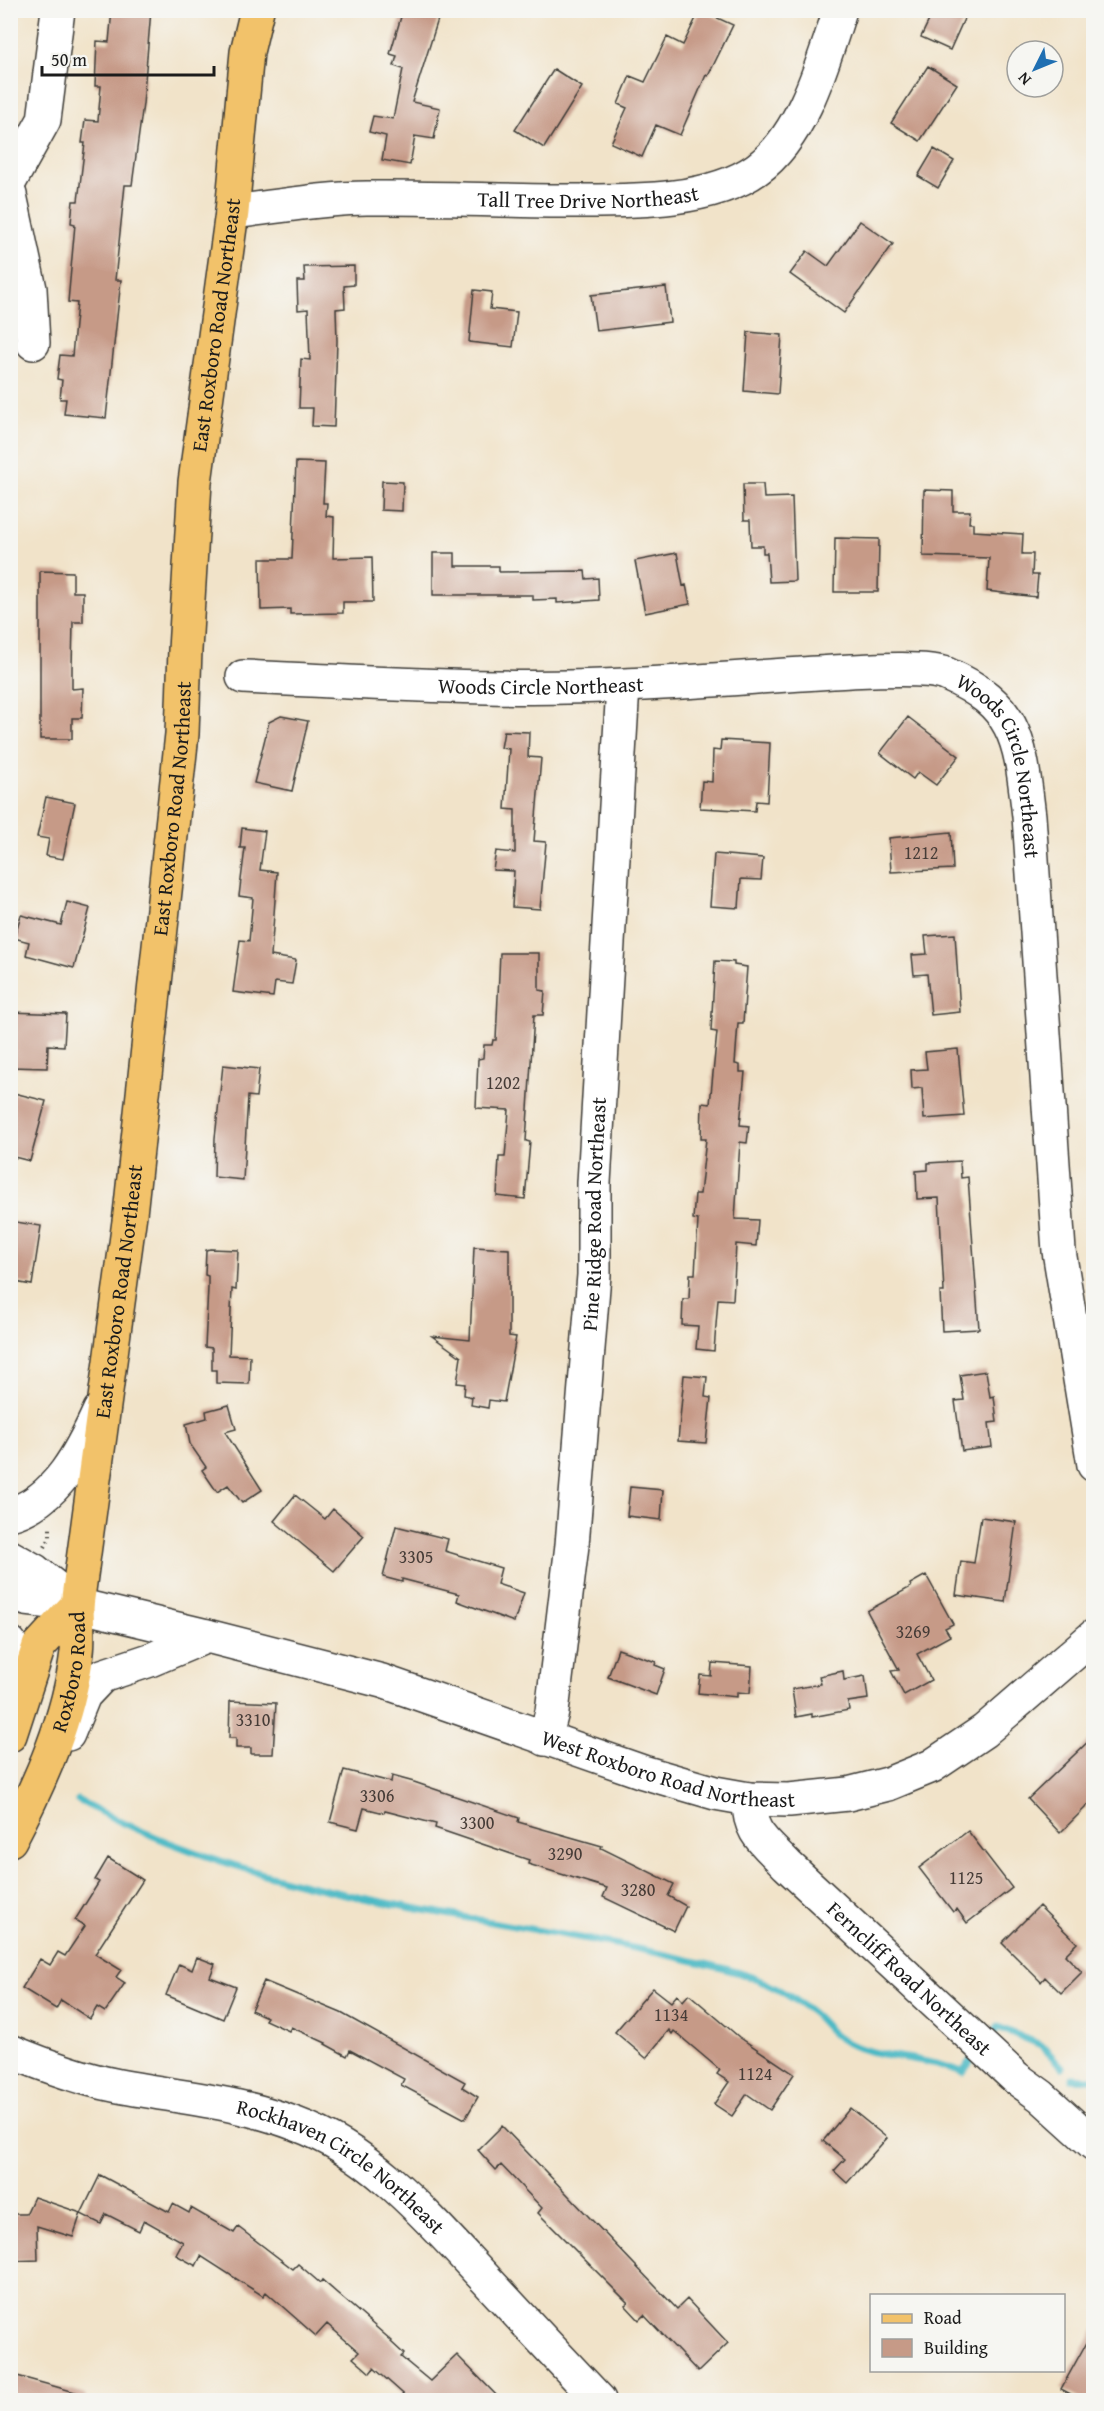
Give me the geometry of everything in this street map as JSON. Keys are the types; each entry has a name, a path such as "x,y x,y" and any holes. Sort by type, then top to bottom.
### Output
{"main road":[{"name":"East Roxboro Road Northeast","path":"76,1605 130,1214 182,734 195,482 232,212 247,52 258,10"},
{"name":"Roxboro Road","path":"10,1734 39,1646 76,1605"},
{"name":"Roxboro Road","path":"10,1840 51,1753 72,1682 77,1649 76,1605"}],"street":[{"path":"10,180 45,120 58,10"},
{"name":"Tall Tree Drive Northeast","path":"232,212 366,198 648,201 722,187 757,169 786,139 817,81 840,10"},
{"path":"10,195 30,289 33,343"},
{"name":"Woods Circle Northeast","path":"243,677 464,686 623,686 892,669 943,673 977,690 1005,716 1021,750 1029,816 1059,1251 1094,1465"},
{"name":"Pine Ridge Road Northeast","path":"545,1739 552,1712 572,1545 594,1275 594,1183 623,686"},
{"path":"10,1514 22,1510 63,1476 83,1448 104,1403"},
{"path":"26,1555 34,1571 76,1605"},
{"name":"West Roxboro Road Northeast","path":"10,1592 26,1599 76,1605 382,1681 643,1772 715,1793 749,1799 789,1800 848,1794 888,1784 932,1766 984,1731 1094,1636"},
{"path":"51,1753 71,1730 84,1695 102,1676 150,1660 207,1636"},
{"path":"10,1643 20,1666 10,1734"},
{"name":"Ferncliff Road Northeast","path":"749,1799 748,1816 753,1829 788,1864 1016,2078 1041,2096 1094,2144"},
{"name":"Rockhaven Circle Northeast","path":"10,2051 61,2072 112,2085 239,2106 297,2124 330,2140 361,2159 390,2181 424,2213 599,2400"}],"path":[{"path":"26,1555 50,1538 50,1518"}],"building":[{"path":"112,10 151,10 143,104 132,185 125,185 115,280 121,280 106,418 64,414 66,399 60,399 62,380 57,379 60,355 72,356 77,303 68,302 75,224 71,223 73,201 78,201 85,143 82,143 85,120 98,121 101,86 95,86 97,41 109,42"},
{"path":"403,10 430,10 440,13 412,102 440,108 434,139 415,136 410,165 382,160 386,136 369,132 373,116 393,119 403,69 394,66 397,56 390,54"},
{"path":"700,10 733,25 708,76 706,75 680,135 656,125 642,157 611,143 627,108 618,104 630,76 645,82 667,37 683,45"},
{"path":"934,10 968,10 950,50 921,37"},
{"path":"928,66 957,84 920,141 891,123"},
{"path":"554,69 582,87 544,148 515,130"},
{"path":"934,149 954,161 938,188 918,176"},
{"path":"860,221 893,244 844,313 790,274 807,251 828,266"},
{"path":"354,266 354,285 344,286 345,308 336,309 334,427 312,426 313,408 299,408 301,359 310,360 308,309 298,310 297,281 305,281 304,267"},
{"path":"666,287 670,322 596,331 591,295"},
{"path":"474,290 492,292 490,309 517,312 513,347 469,342"},
{"path":"748,332 782,335 778,394 744,391"},
{"path":"296,462 325,463 323,503 327,503 326,516 334,517 333,558 372,557 373,602 343,602 343,613 290,614 290,609 261,610 260,559 292,559"},
{"path":"382,481 403,482 402,511 381,510"},
{"path":"743,484 763,484 764,498 792,497 795,581 769,582 767,553 763,553 763,546 751,546 750,520 744,520"},
{"path":"924,490 953,491 953,511 970,511 969,523 973,523 973,531 1023,534 1022,554 1033,554 1032,575 1038,575 1036,597 987,591 989,558 923,556"},
{"path":"835,538 879,539 878,592 834,592"},
{"path":"433,553 455,553 455,566 499,566 499,572 585,571 586,579 598,578 599,600 557,603 557,599 533,600 533,595 433,595"},
{"path":"677,553 683,586 686,585 690,604 645,613 635,561"},
{"path":"40,571 73,572 73,592 83,592 83,622 73,622 72,667 72,689 83,688 82,718 72,718 72,739 40,739"},
{"path":"281,716 308,721 292,791 254,783 269,722"},
{"path":"908,717 959,756 936,785 918,772 913,779 880,753"},
{"path":"504,731 529,732 528,757 541,758 534,841 546,842 540,909 512,907 514,871 493,870 496,851 515,853 515,810 505,809 509,749 501,748"},
{"path":"721,740 770,743 767,802 756,801 755,811 700,808 702,781 712,782 713,750 720,751"},
{"path":"46,797 75,803 63,859 46,856 49,839 37,837"},
{"path":"242,828 265,831 260,870 277,872 271,956 296,960 292,984 275,982 273,997 233,992 240,940 249,941 253,898 239,896 245,848 240,848"},
{"path":"951,832 953,869 891,872 889,838"},
{"path":"714,854 763,858 761,880 741,879 739,908 710,906"},
{"path":"67,902 90,908 74,968 26,955 29,942 14,938 21,915 61,925"},
{"path":"955,934 960,1012 931,1015 927,974 914,975 912,955 927,954 925,936"},
{"path":"500,953 539,953 539,990 545,991 543,1015 534,1015 526,1141 530,1142 525,1199 497,1196 499,1157 505,1157 509,1110 476,1108 478,1059 483,1058 484,1045 492,1045 493,1040 496,1040"},
{"path":"715,961 734,962 734,965 747,967 743,1023 738,1023 735,1064 740,1065 740,1072 745,1072 740,1125 749,1126 747,1143 740,1142 735,1219 758,1220 756,1246 736,1244 733,1300 718,1299 714,1351 696,1349 698,1326 682,1325 683,1299 689,1299 690,1274 695,1274 698,1220 693,1219 695,1194 700,1194 706,1139 701,1139 702,1103 710,1104 717,1032 711,1031"},
{"path":"10,1012 66,1014 64,1046 48,1045 47,1068 10,1067"},
{"path":"958,1049 964,1116 924,1119 922,1088 912,1089 911,1070 927,1069 925,1052"},
{"path":"223,1065 259,1069 256,1097 248,1096 243,1180 214,1177 215,1138"},
{"path":"10,1092 46,1101 30,1161 10,1156"},
{"path":"960,1161 961,1178 968,1177 979,1329 942,1331 940,1292 944,1292 939,1198 917,1199 916,1171 928,1170 928,1163"},
{"path":"10,1221 41,1226 32,1285 10,1281"},
{"path":"474,1247 509,1249 509,1336 516,1337 504,1402 489,1400 488,1408 471,1405 472,1397 464,1395 465,1384 457,1383 461,1357 432,1336 470,1340"},
{"path":"206,1250 238,1250 236,1290 232,1289 229,1355 250,1356 249,1384 216,1383 216,1370 212,1370 212,1348 205,1347 208,1288 208,1276 205,1275"},
{"path":"986,1371 990,1397 994,1396 997,1422 989,1423 992,1447 962,1451 955,1401 964,1400 960,1375"},
{"path":"684,1375 707,1377 705,1397 711,1398 706,1443 678,1441"},
{"path":"229,1405 236,1429 225,1432 262,1490 242,1503 228,1485 217,1492 202,1470 206,1467 190,1444 186,1424 207,1418 206,1411"},
{"path":"630,1487 663,1490 661,1520 627,1516"},
{"path":"295,1495 325,1519 333,1509 364,1536 334,1571 274,1521"},
{"path":"981,1517 1016,1522 1005,1602 956,1595 961,1561 974,1563"},
{"path":"396,1526 448,1539 445,1551 501,1568 497,1584 524,1593 514,1622 457,1601 459,1594 402,1579 402,1582 383,1577"},
{"path":"926,1575 953,1624 945,1628 950,1636 917,1654 931,1680 904,1695 891,1671 899,1670 867,1611 911,1587 910,1584"},
{"path":"618,1649 656,1662 655,1665 665,1669 656,1695 608,1677"},
{"path":"712,1663 752,1666 750,1693 737,1692 737,1697 698,1693 700,1675 711,1676"},
{"path":"843,1671 844,1680 865,1676 868,1699 848,1702 849,1710 812,1717 812,1714 796,1717 792,1689 821,1684 819,1676"},
{"path":"230,1701 276,1703 273,1754 251,1754 251,1748 236,1748 236,1738 229,1738"},
{"path":"1094,1736 1094,1799 1060,1833 1028,1799"},
{"path":"344,1770 391,1782 392,1776 414,1782 519,1818 518,1822 602,1846 601,1848 674,1884 668,1896 686,1906 674,1931 603,1897 607,1888 528,1864 529,1860 435,1828 436,1824 364,1808 358,1829 330,1822"},
{"path":"968,1831 1012,1888 967,1923 957,1909 953,1912 919,1868"},
{"path":"108,1858 143,1880 95,1954 121,1970 116,1977 125,1983 105,2012 97,2007 90,2019 61,2000 56,2009 22,1988 40,1959 50,1965 58,1952 65,1956 85,1926 75,1920 99,1882 95,1880"},
{"path":"1039,1906 1077,1943 1065,1955 1082,1972 1061,1993 1045,1977 1041,1982 1002,1943"},
{"path":"197,1957 215,1964 210,1977 236,1987 223,2019 166,1995 179,1964 192,1970"},
{"path":"264,1981 341,2013 465,2082 462,2087 478,2097 465,2119 401,2085 404,2079 350,2050 347,2056 326,2043 291,2027 289,2031 265,2020 267,2017 251,2010"},
{"path":"653,1988 671,2002 677,1995 683,2001 689,1994 739,2037 794,2074 770,2110 747,2094 732,2116 714,2104 729,2082 717,2074 720,2070 674,2031 672,2034 669,2030 646,2058 615,2032"},
{"path":"850,2108 887,2138 847,2183 834,2171 845,2159 823,2141"},
{"path":"502,2126 677,2309 687,2299 728,2343 698,2372 644,2315 639,2320 625,2305 628,2303 538,2213 542,2208 501,2165 496,2170 478,2150"},
{"path":"100,2175 169,2212 173,2204 189,2213 191,2208 234,2233 238,2227 293,2269 298,2264 320,2283 322,2280 392,2341 404,2354 401,2357 430,2381 457,2355 501,2400 410,2400 374,2368 370,2373 353,2358 359,2352 327,2324 316,2336 266,2292 263,2296 201,2256 196,2266 176,2255 183,2242 144,2220 139,2231 106,2214 101,2224 81,2214"},
{"path":"34,2197 81,2213 73,2237 37,2226 38,2260 10,2261 10,2214 26,2214"},
{"path":"1094,2329 1094,2400 1082,2400 1061,2389"},
{"path":"10,2374 86,2395 85,2400 10,2400"}],"waterway":[{"path":"78,1800 153,1836 232,1864 312,1887 641,1949 734,1971 757,1979 789,1996 814,2014 837,2037 859,2048 963,2072 971,2061"},
{"path":"994,2032 998,2027 1041,2045 1062,2067"},
{"path":"1072,2078 1094,2079"}]}
